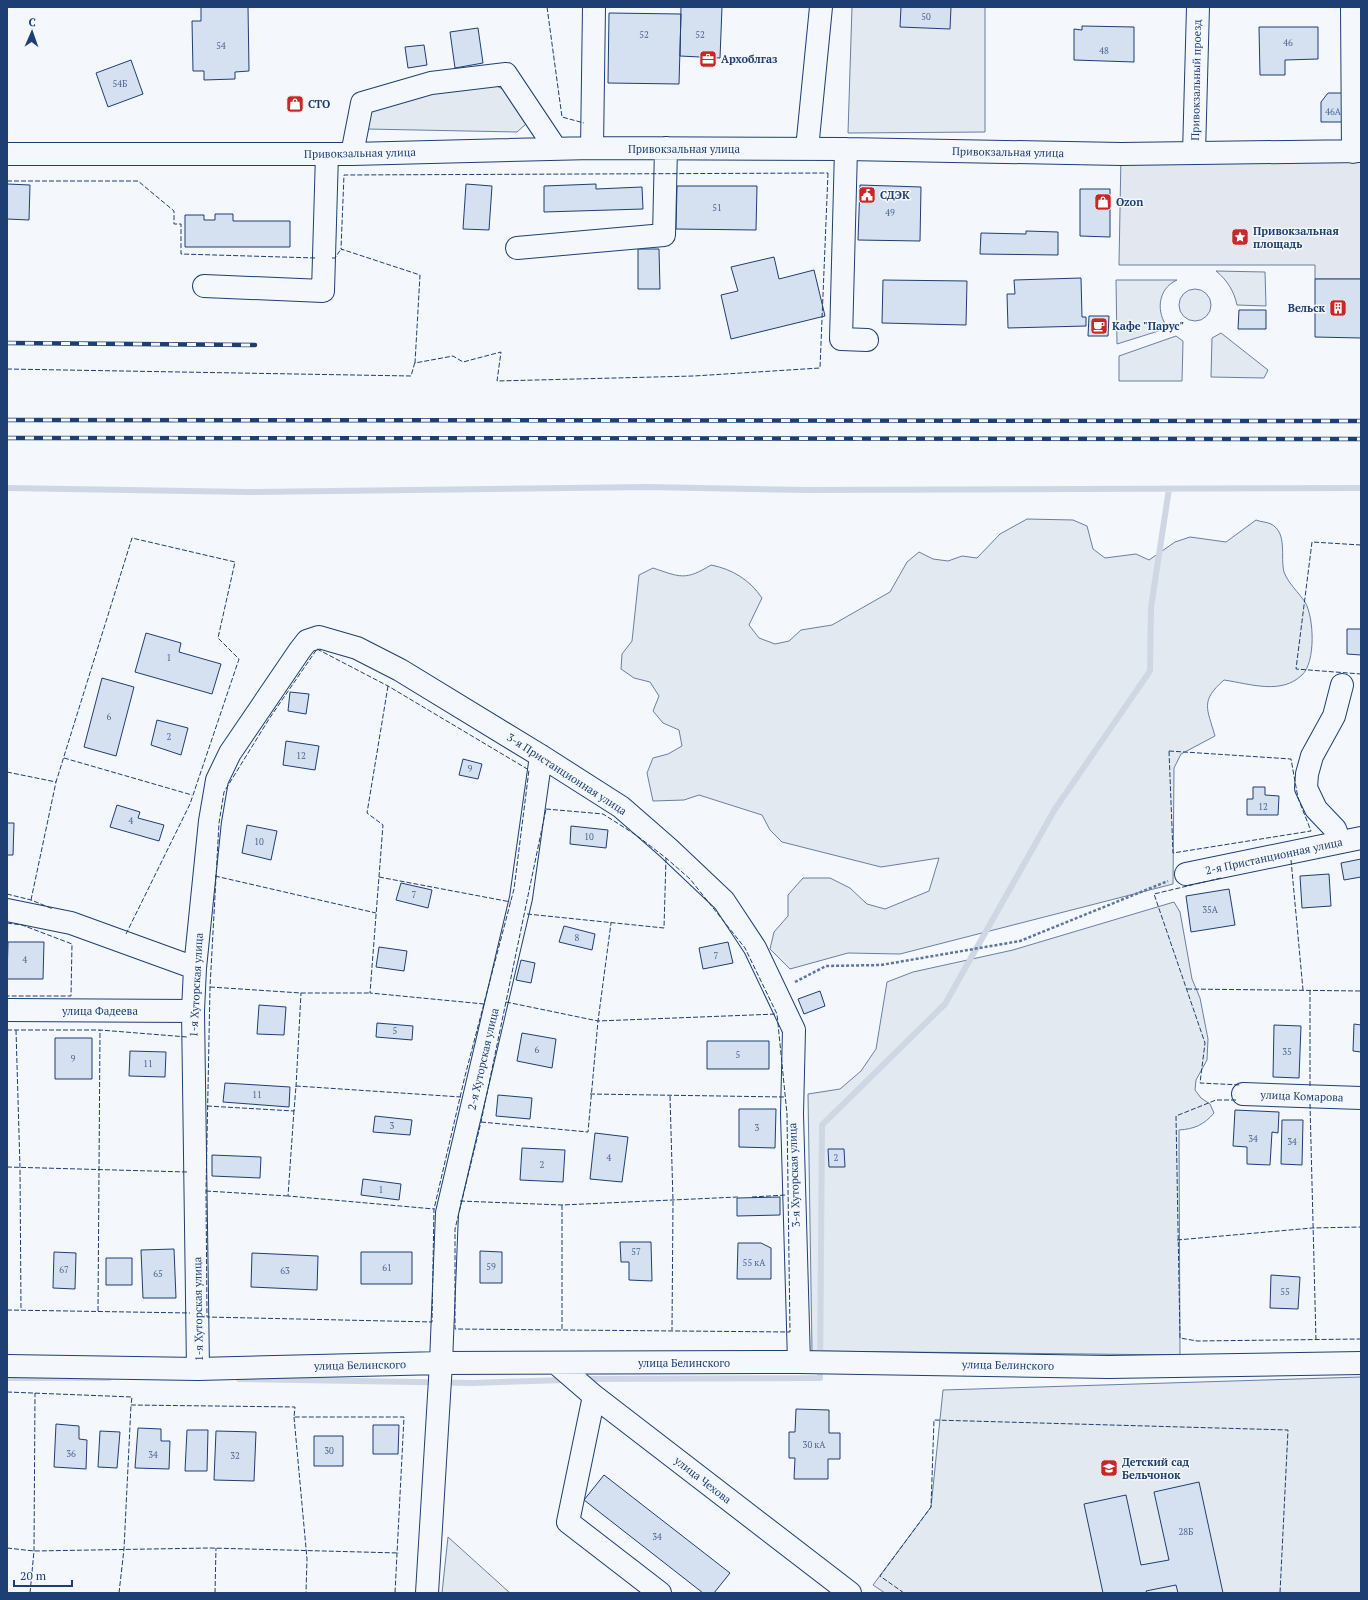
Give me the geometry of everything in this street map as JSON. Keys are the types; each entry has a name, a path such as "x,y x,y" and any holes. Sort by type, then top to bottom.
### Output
{"street":[{"path":"592,148 601,121 594,7"},
{"path":"807,149 821,7"},
{"name":"Привокзальный проезд","path":"1194,153 1198,7"},
{"path":"1352,7 1357,152"},
{"path":"352,154 362,103 431,83 506,74 556,149"},
{"name":"Привокзальная улица","path":"7,154 352,154 592,148 846,149 1122,154 1357,152"},
{"path":"517,248 664,235 666,148"},
{"path":"846,149 841,339 867,340"},
{"path":"204,286 323,291 326,154"},
{"name":"3-я Пристанционная улица","path":"319,637 357,648 400,670 621,807 668,848 724,901 755,948 776,992"},
{"name":"1-я Хуторская улица","path":"198,1369 193,1011 195,968 210,821 217,780 230,753 300,650 308,641 319,637"},
{"path":"1340,842 1335,829 1316,809 1306,788 1306,774 1312,756 1334,716 1342,684"},
{"name":"2-я Хуторская улица","path":"427,1593 441,1363 447,1213 521,898 541,756"},
{"name":"2-я Пристанционная улица","path":"1186,874 1361,838"},
{"path":"7,910 72,923 195,968"},
{"name":"3-я Хуторская улица","path":"776,992 794,1030 792,1114 799,1362"},
{"name":"улица Фадеева","path":"7,1010 193,1011"},
{"name":"улица Комарова","path":"1243,1094 1361,1098"},
{"name":"улица Белинского","path":"7,1366 198,1369 441,1363 557,1364 799,1362 1109,1367 1361,1363"},
{"name":"улица Чехова","path":"557,1364 594,1396 850,1593"},
{"path":"594,1396 568,1522 660,1593"}],"path":[{"path":"776,992 826,966 881,966 1020,941 1186,874"}],"shaded area":[{"path":"852,7 985,7 985,132 848,133"},
{"path":"489,83 508,93 520,109 526,124 517,132 367,129 367,112 378,104"},
{"name":"Привокзальная площадь","path":"1361,151 1361,279 1315,279 1315,265 1119,265 1121,154"},
{"path":"1216,271 1265,272 1266,306 1237,305 1230,286"},
{"path":"1116,280 1177,280 1165,289 1160,302 1160,309 1164,322 1168,328 1117,344"},
{"path":"1192,289 1198,289 1208,296 1211,305 1210,311 1204,318 1198,321 1192,321 1182,314 1179,308 1179,302 1186,292"},
{"path":"1221,333 1268,370 1264,378 1211,377 1212,338"},
{"path":"1176,336 1183,341 1182,381 1119,381 1119,356"},
{"path":"1027,519 1073,520 1087,526 1093,549 1105,558 1136,554 1149,560 1175,542 1190,537 1226,542 1256,520 1271,524 1280,533 1282,539 1284,572 1305,602 1308,609 1312,628 1312,639 1310,660 1307,669 1294,681 1285,685 1265,686 1224,680 1211,694 1208,700 1208,712 1215,736 1181,754 1174,768 1173,884 900,954 848,953 790,969 770,949 774,932 788,916 788,895 803,878 830,878 850,888 867,904 885,909 929,891 939,858 881,867 782,842 770,830 762,815 699,795 684,800 653,801 647,773 653,758 668,754 682,746 679,730 663,723 653,711 659,696 650,682 634,678 621,669 622,654 632,641 639,575 653,568 670,574 682,576 695,573 711,565 733,572 752,586 762,598 749,625 759,638 775,644 789,641 801,630 832,625 890,592 907,562 919,552 933,559 948,561 962,556 977,558 1000,534"},
{"path":"1174,902 1180,912 1192,979 1200,998 1208,1039 1207,1060 1196,1080 1195,1090 1201,1098 1210,1104 1214,1113 1198,1126 1179,1130 1180,1355 812,1351 808,1094 840,1089 861,1071 876,1049 887,982 913,972 1013,950"},
{"name":"Детский сад Бельчонок","path":"1361,1377 1361,1593 885,1593 873,1585 931,1507 943,1390"},
{"path":"448,1537 510,1593 442,1593"}],"building":[{"path":"201,7 248,7 249,71 235,72 235,79 204,80 204,71 193,71 192,21 201,21"},
{"path":"681,7 722,7 720,58 680,56"},
{"path":"901,7 951,7 950,29 900,27"},
{"path":"609,13 681,14 679,84 608,83"},
{"path":"1082,26 1134,27 1134,62 1074,60 1074,29 1082,30"},
{"path":"1259,27 1318,27 1318,59 1285,60 1285,75 1260,75"},
{"path":"478,28 483,63 455,68 450,32"},
{"path":"424,45 427,65 408,68 405,47"},
{"path":"131,60 143,94 108,107 96,73"},
{"path":"1328,93 1344,93 1345,122 1321,122 1321,102"},
{"path":"7,184 30,185 29,220 7,219"},
{"path":"466,184 492,186 489,230 463,229"},
{"path":"596,184 596,189 642,187 643,209 544,212 544,186"},
{"path":"860,185 921,187 920,241 858,240"},
{"path":"677,186 757,186 756,230 676,229"},
{"path":"1080,189 1110,189 1110,237 1080,236"},
{"path":"215,214 233,214 233,221 290,221 290,247 185,247 185,215 204,215 204,220 215,220"},
{"path":"1026,231 1058,232 1058,255 980,254 981,233 1026,234"},
{"path":"638,249 659,249 660,289 638,289"},
{"path":"774,257 779,279 814,270 825,316 731,339 721,295 738,291 731,267"},
{"path":"1081,278 1082,317 1086,317 1086,326 1008,328 1007,294 1015,294 1014,280"},
{"name":"Вельск","path":"1315,279 1361,279 1361,338 1315,337"},
{"path":"883,280 967,281 966,325 882,323"},
{"path":"1239,310 1266,310 1266,329 1238,329"},
{"name":"Кафе \"Парус\"","path":"1089,316 1109,316 1108,336 1088,336"},
{"path":"1347,629 1361,629 1361,655 1347,654"},
{"path":"146,633 181,643 179,652 221,664 212,694 135,672"},
{"path":"102,678 134,687 116,756 84,747"},
{"path":"290,692 309,694 306,714 288,711"},
{"path":"157,720 188,728 181,755 151,745"},
{"path":"286,741 319,746 315,770 283,765"},
{"path":"463,759 482,764 478,779 459,775"},
{"path":"1253,787 1265,787 1265,795 1279,796 1278,815 1247,815 1247,799 1253,799"},
{"path":"117,805 140,812 138,818 164,825 159,841 110,827"},
{"path":"7,823 14,823 13,855 7,855"},
{"path":"247,825 277,831 271,860 242,853"},
{"path":"571,826 608,830 606,848 570,844"},
{"path":"1361,859 1361,877 1344,880 1341,863"},
{"path":"1329,874 1331,906 1302,908 1300,876"},
{"path":"401,883 432,890 428,908 396,900"},
{"path":"1229,889 1235,925 1191,932 1186,896"},
{"path":"564,926 595,934 592,950 559,942"},
{"path":"8,942 44,942 43,979 7,979"},
{"path":"728,942 733,963 703,969 699,948"},
{"path":"379,947 407,951 404,971 376,967"},
{"path":"521,960 535,963 531,983 516,980"},
{"path":"820,991 825,1006 804,1014 798,999"},
{"path":"259,1005 286,1007 284,1035 257,1034"},
{"path":"377,1023 413,1026 412,1040 376,1037"},
{"path":"1354,1024 1361,1025 1361,1052 1353,1051"},
{"path":"1274,1025 1301,1026 1299,1078 1273,1077"},
{"path":"522,1033 556,1039 552,1068 517,1061"},
{"path":"55,1038 92,1038 92,1079 55,1079"},
{"path":"707,1041 769,1041 769,1069 707,1069"},
{"path":"130,1051 166,1052 165,1077 129,1076"},
{"path":"225,1083 290,1087 289,1107 223,1102"},
{"path":"498,1095 532,1098 530,1119 496,1116"},
{"path":"739,1109 776,1109 775,1148 739,1147"},
{"path":"1235,1110 1279,1112 1278,1133 1272,1132 1270,1165 1247,1164 1247,1147 1233,1146"},
{"path":"375,1116 412,1120 410,1135 373,1132"},
{"path":"1282,1120 1303,1120 1302,1165 1281,1164"},
{"path":"595,1133 628,1137 622,1182 590,1179"},
{"path":"522,1148 565,1150 563,1182 520,1180"},
{"path":"828,1149 844,1149 845,1167 829,1167"},
{"path":"212,1155 261,1157 260,1178 212,1176"},
{"path":"363,1179 401,1184 399,1200 361,1195"},
{"path":"780,1197 780,1215 737,1216 737,1198"},
{"path":"620,1242 651,1242 652,1281 629,1280 629,1262 621,1262"},
{"path":"738,1243 761,1243 771,1248 771,1279 737,1279"},
{"path":"174,1249 176,1298 143,1298 141,1250"},
{"path":"480,1251 502,1252 502,1283 480,1283"},
{"path":"54,1252 76,1253 75,1289 53,1288"},
{"path":"361,1252 412,1252 412,1284 361,1284"},
{"path":"252,1253 318,1256 317,1290 251,1287"},
{"path":"106,1258 132,1258 132,1285 106,1285"},
{"path":"1271,1275 1300,1277 1298,1309 1270,1308"},
{"path":"796,1409 829,1410 829,1433 840,1433 840,1459 828,1459 828,1479 794,1479 795,1458 789,1458 789,1432 795,1432"},
{"path":"56,1424 79,1426 79,1439 87,1440 86,1469 54,1467"},
{"path":"373,1425 399,1425 398,1454 373,1454"},
{"path":"138,1428 161,1429 161,1441 170,1441 169,1469 135,1468"},
{"path":"187,1430 208,1430 207,1471 185,1471"},
{"path":"100,1431 120,1432 117,1468 98,1467"},
{"path":"216,1431 256,1432 254,1481 214,1480"},
{"path":"314,1436 343,1436 343,1466 314,1466"},
{"path":"604,1475 730,1573 714,1593 703,1593 584,1500"},
{"path":"1199,1482 1223,1593 1178,1593 1176,1585 1146,1591 1147,1593 1103,1593 1084,1504 1126,1495 1141,1565 1169,1560 1154,1492"}],"waterway":[{"path":"7,488 248,492 647,487 806,490 1361,488"},
{"path":"585,1379 820,1378 822,1125 945,1004 1055,809 1150,671 1151,607 1169,489"},
{"path":"7,1378 109,1378"},
{"path":"239,1379 473,1383 565,1380"}],"railway":[{"path":"7,343 255,345"},
{"path":"7,420 1361,421"},
{"path":"7,438 1361,439"}],"fence":[{"path":"547,7 562,117 584,123"},
{"path":"828,173 820,368 694,376 497,381 501,352 463,362 453,356 415,363 420,275 341,249 344,175 828,173"},
{"path":"7,181 138,181 174,211 174,224 181,224 181,254 316,258"},
{"path":"332,258 335,258 341,249 343,250"},
{"path":"7,369 411,376 415,362"},
{"path":"7,772 56,782 132,538 235,562 218,638 239,659 190,804 126,934"},
{"path":"1361,545 1312,542 1296,669 1361,674"},
{"path":"317,649 388,686 529,770 514,889 465,1076 434,1209 432,1322 207,1317 206,1191 210,987 219,823 224,792 269,719 317,649"},
{"path":"388,686 367,813 383,825 370,993 484,1004"},
{"path":"1169,751 1291,759 1298,798 1311,831 1173,853 1169,751"},
{"path":"64,758 192,795"},
{"path":"31,900 56,782"},
{"path":"546,809 603,814 636,835 690,879 745,948 777,1014 787,1114 790,1332 455,1329 455,1229 481,1122 546,809"},
{"path":"527,914 664,928 666,858"},
{"path":"1291,860 1303,990"},
{"path":"215,876 376,913"},
{"path":"379,877 511,902"},
{"path":"1221,878 1154,894 1205,1043 1200,1083 1241,1085"},
{"path":"7,894 31,900 53,909"},
{"path":"7,923 22,925 72,944 71,996 7,996"},
{"path":"481,1122 588,1132 598,1021 611,923"},
{"path":"210,987 301,993 370,993"},
{"path":"1187,989 1361,991"},
{"path":"1310,990 1310,1087"},
{"path":"296,1087 301,993"},
{"path":"506,1002 598,1021 777,1014"},
{"path":"7,1030 100,1030 187,1037"},
{"path":"16,1030 20,1168 21,1310"},
{"path":"98,1311 100,1030"},
{"path":"207,1106 294,1111 296,1086 461,1097"},
{"path":"590,1094 784,1097"},
{"path":"670,1096 673,1201 672,1330"},
{"path":"1236,1100 1216,1100 1176,1116 1180,1338 1197,1341 1361,1339"},
{"path":"1310,1104 1316,1341"},
{"path":"294,1110 288,1196 434,1209"},
{"path":"7,1167 187,1172"},
{"path":"206,1191 288,1196"},
{"path":"752,1197 786,1195"},
{"path":"460,1201 562,1205 738,1197"},
{"path":"562,1205 562,1329"},
{"path":"1177,1240 1312,1228 1361,1227"},
{"path":"7,1310 190,1313"},
{"path":"7,1392 132,1397 131,1405 295,1407 294,1417 404,1417 395,1593"},
{"path":"30,1593 34,1551 35,1393"},
{"path":"119,1593 124,1549 131,1405"},
{"path":"294,1417 307,1559 306,1593"},
{"path":"904,1593 880,1576 931,1507 934,1420 1288,1430 1280,1593"},
{"path":"7,1548 34,1551 210,1548 399,1553"},
{"path":"215,1593 216,1548"}],"place":[{"name":"Архоблгаз","path":"708,59"},
{"name":"СТО","path":"295,104"},
{"name":"СДЭК","path":"867,195"},
{"name":"Ozon","path":"1103,202"},
{"name":"Привокзальная площадь","path":"1240,237"},
{"name":"Вельск","path":"1338,308"},
{"name":"Кафе \"Парус\"","path":"1099,326"},
{"name":"Детский сад Бельчонок","path":"1109,1468"}]}
